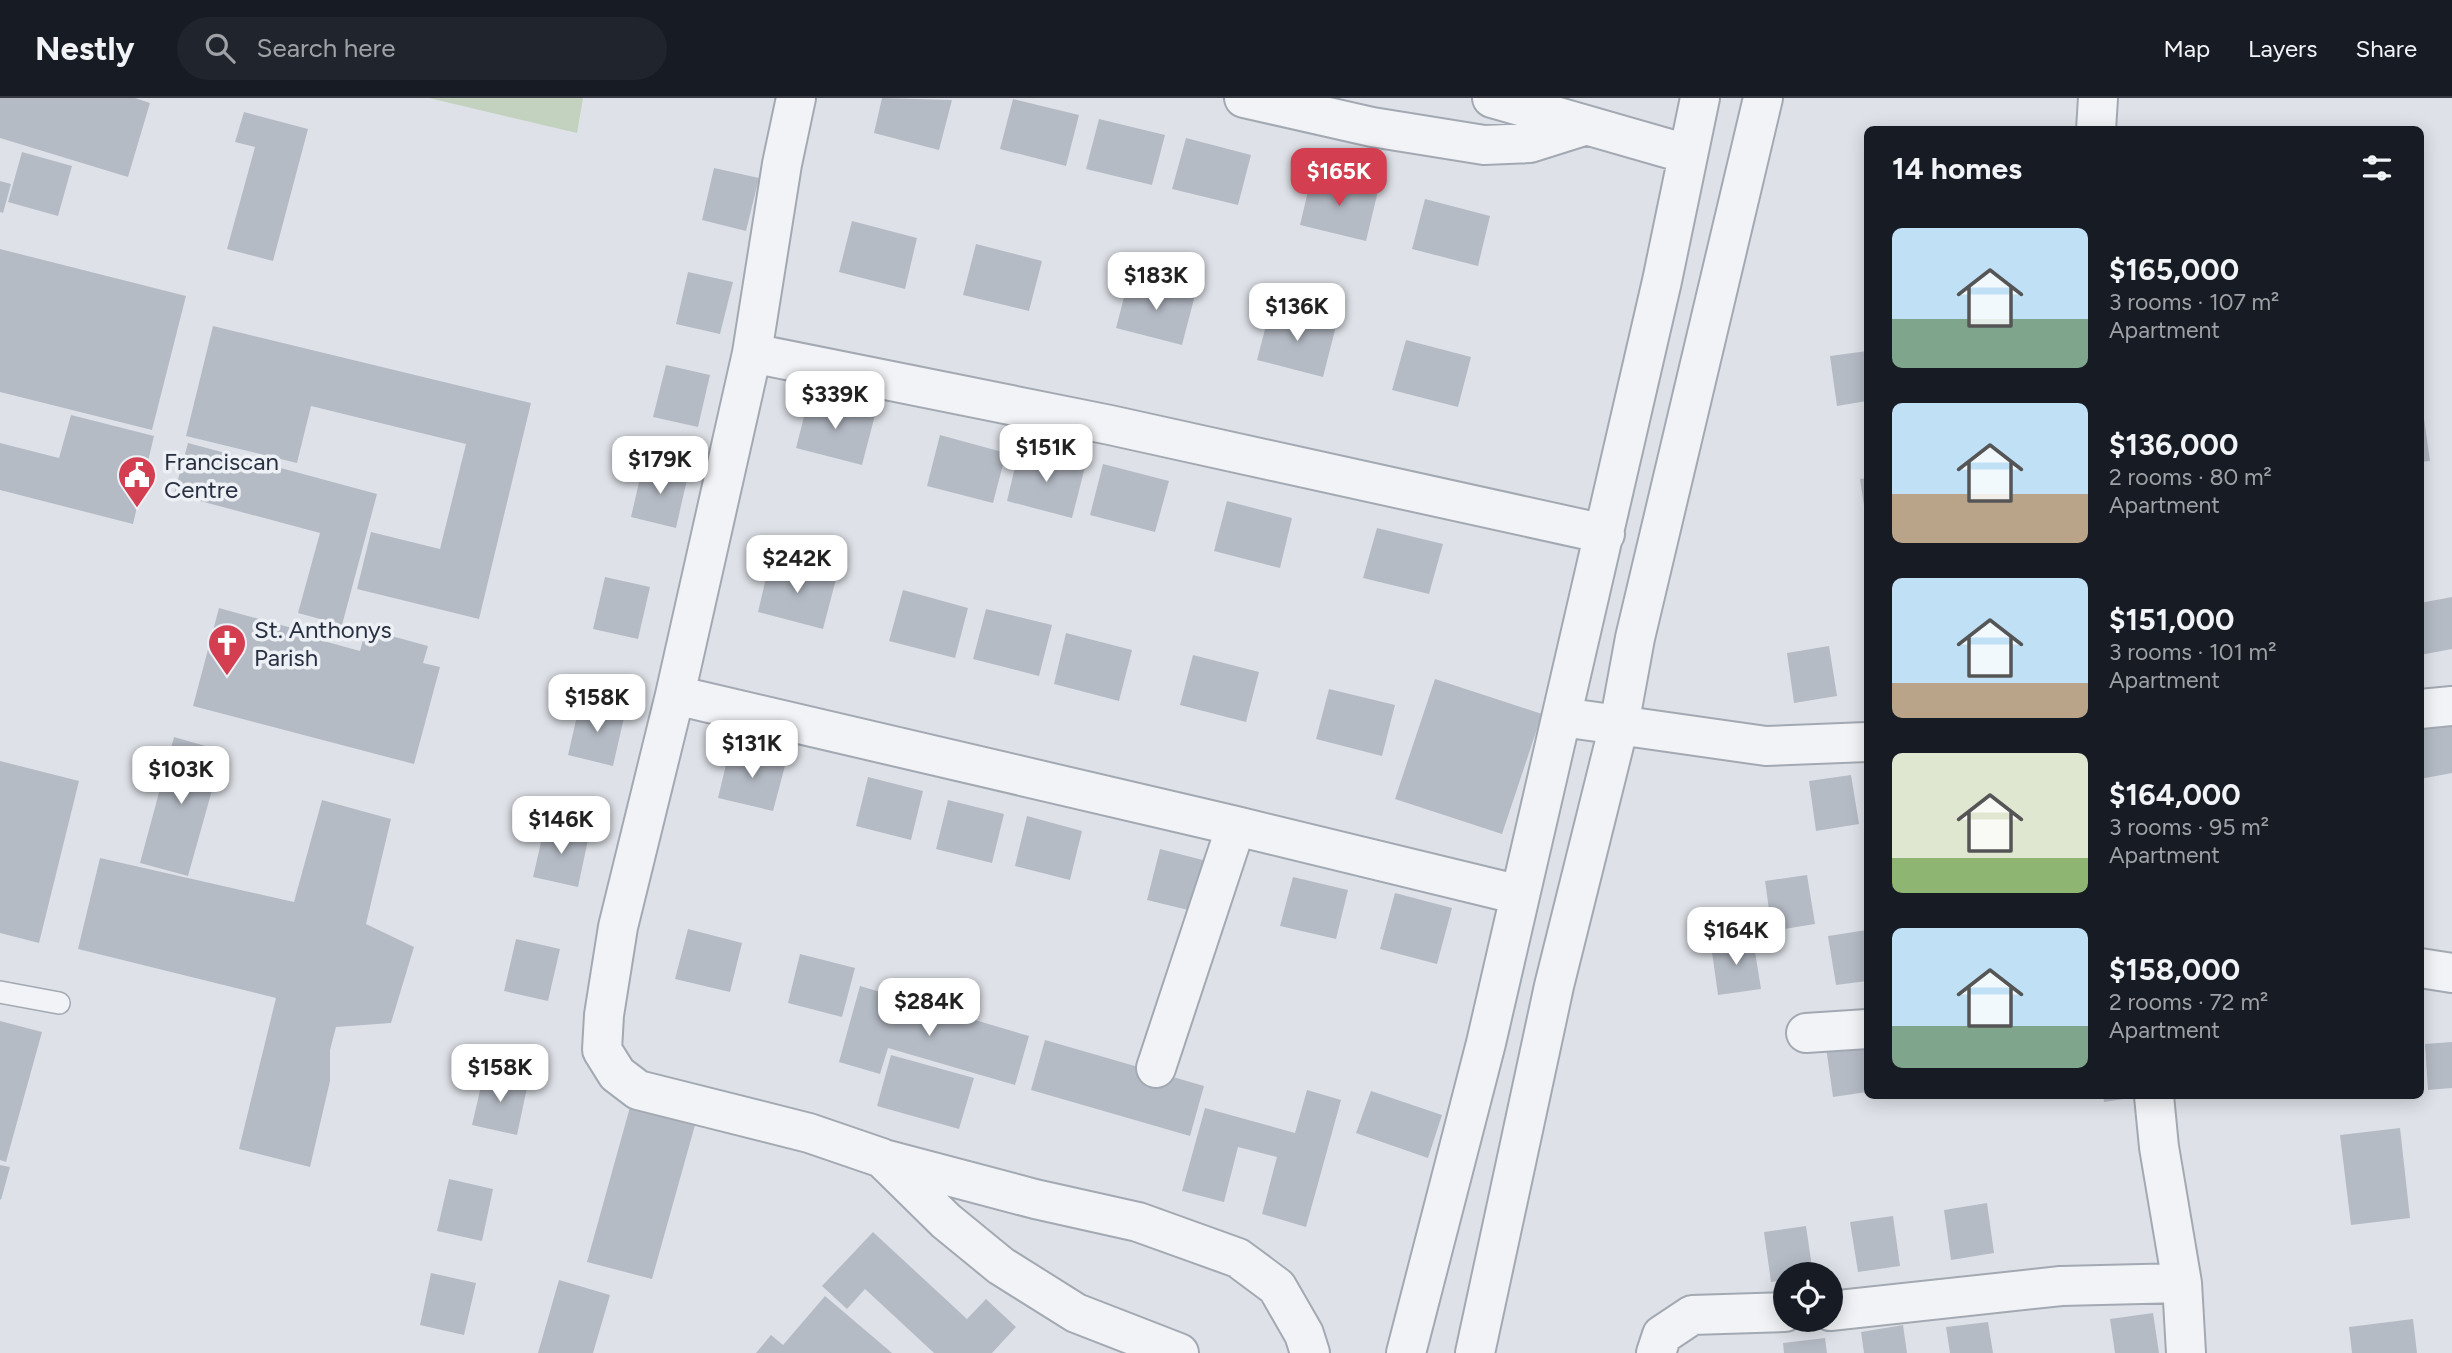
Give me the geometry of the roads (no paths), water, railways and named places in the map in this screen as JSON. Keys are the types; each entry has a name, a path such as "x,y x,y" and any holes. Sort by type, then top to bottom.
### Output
{"street":[{"path":"796,98 782,164 752,353 675,695 618,927 604,1016 602,1050 617,1074 638,1090 809,1133 882,1158 1035,1199 1138,1222 1238,1258 1277,1287 1304,1334 1310,1353"},
{"path":"1244,98 1372,127 1484,145 1530,143 1584,126"},
{"path":"1492,98 1688,154"},
{"path":"1406,1353 1486,1043 1605,534 1700,98"},
{"path":"1475,1353 1538,1056 1619,725 1635,638 1763,98"},
{"path":"2096,126 2098,98"},
{"path":"752,353 1110,425 1605,534"},
{"path":"1640,377 1695,386"},
{"path":"675,695 1520,895"},
{"path":"2424,709 2452,706"},
{"path":"1562,716 1766,746 1864,742"},
{"path":"1156,1068 1236,826"},
{"path":"2424,969 2452,973"},
{"path":"1806,1033 1864,1029"},
{"path":"1486,1043 1538,1056"},
{"path":"2154,1099 2159,1147 2182,1283 2186,1353"},
{"path":"882,1158 946,1220 1001,1266 1076,1313 1179,1353"},
{"path":"1843,1310 2061,1286 2182,1283"},
{"path":"1656,1353 1662,1335 1692,1315 1773,1312"}],"lane":[{"path":"0,992 59,1003"}],"place":[{"name":"Franciscan Centre","path":"137,509"},
{"name":"St. Anthonys Parish","path":"227,677"}]}
